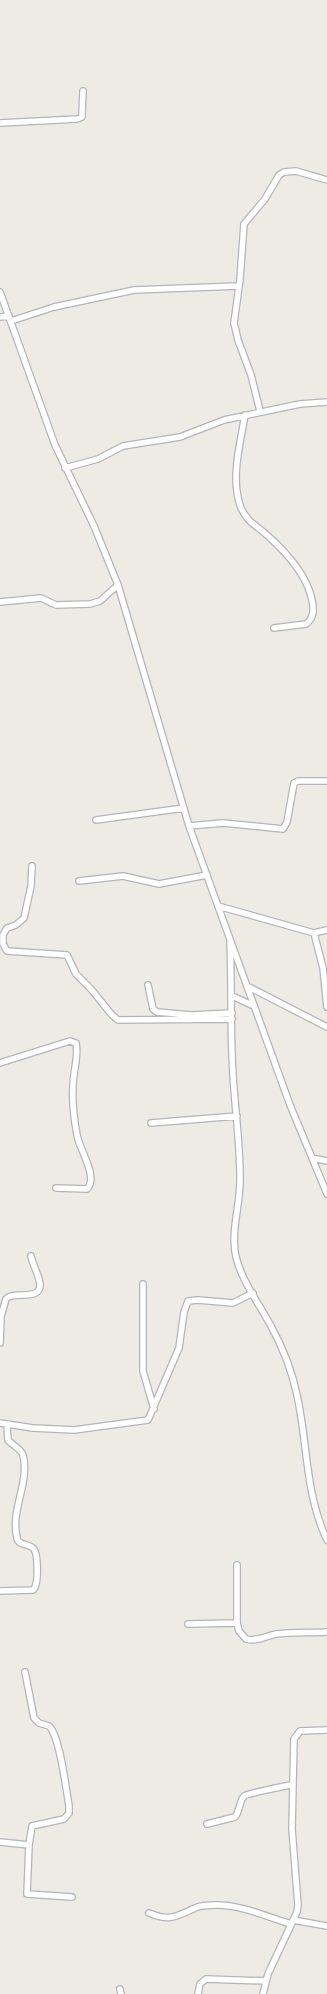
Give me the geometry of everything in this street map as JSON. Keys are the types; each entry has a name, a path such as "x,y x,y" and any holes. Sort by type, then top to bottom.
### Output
{"street":[{"path":"0,123 77,119 82,116 83,91"},
{"path":"260,411 249,367 235,329 234,314 244,224 265,199 279,175 290,170 327,180"},
{"path":"0,317 10,318 134,290 238,286"},
{"path":"0,292 65,468 94,526 118,585 189,826 230,935 254,1006 327,1194"},
{"path":"65,468 98,459 124,446 180,437 224,420 260,411 300,404 327,402"},
{"path":"244,415 235,486 240,506 248,520 271,538 302,574 311,593 314,608 313,617 306,624 274,628"},
{"path":"0,602 41,598 56,605 90,604 100,601 118,585"},
{"path":"189,826 223,823 283,829 287,822 294,783 298,781 327,781"},
{"path":"96,820 184,808"},
{"path":"32,866 31,886 24,918 16,925 7,928 2,935 3,944 7,951 67,955 76,974 92,989 112,1015 118,1020 232,1016"},
{"path":"79,881 123,876 159,884 207,875"},
{"path":"218,906 314,933 327,930"},
{"path":"314,933 323,968 327,1008"},
{"path":"230,935 233,1074 237,1116 240,1194 234,1237 234,1248 238,1264 280,1344 290,1368 303,1432 312,1499 317,1519 327,1540"},
{"path":"148,985 153,1009 157,1012 232,1016"},
{"path":"247,986 327,1027"},
{"path":"232,996 254,1006"},
{"path":"0,1063 70,1041 76,1043 72,1087 79,1144 90,1169 90,1184 87,1189 56,1188"},
{"path":"151,1123 237,1116"},
{"path":"312,1158 327,1162"},
{"path":"0,1343 2,1316 6,1298 12,1295 32,1295 37,1292 40,1287 31,1256"},
{"path":"143,1284 143,1371 154,1409"},
{"path":"0,1423 61,1430 88,1429 148,1420 179,1348 184,1312 188,1302 198,1300 233,1303 253,1293"},
{"path":"0,1591 29,1590 36,1588 37,1584 36,1554 32,1547 20,1543 16,1537 17,1510 22,1491 24,1463 22,1454 8,1440 7,1424"},
{"path":"237,1565 237,1624 242,1636 250,1640 274,1634 294,1632 327,1632"},
{"path":"188,1624 237,1624"},
{"path":"25,1672 34,1718 39,1723 49,1726 53,1732 61,1761 69,1806 69,1813 64,1819 32,1826 29,1845 27,1894 72,1897"},
{"path":"263,1994 266,1981 297,1912 298,1899 292,1829 292,1747 296,1734 300,1731 327,1730"},
{"path":"207,1824 235,1817 238,1813 241,1802 247,1795 291,1785"},
{"path":"0,1842 29,1845"},
{"path":"149,1913 158,1916 175,1917 180,1916 196,1907 219,1905 242,1909 292,1922 327,1926"},
{"path":"198,1994 200,1984 206,1979 266,1981"}]}
